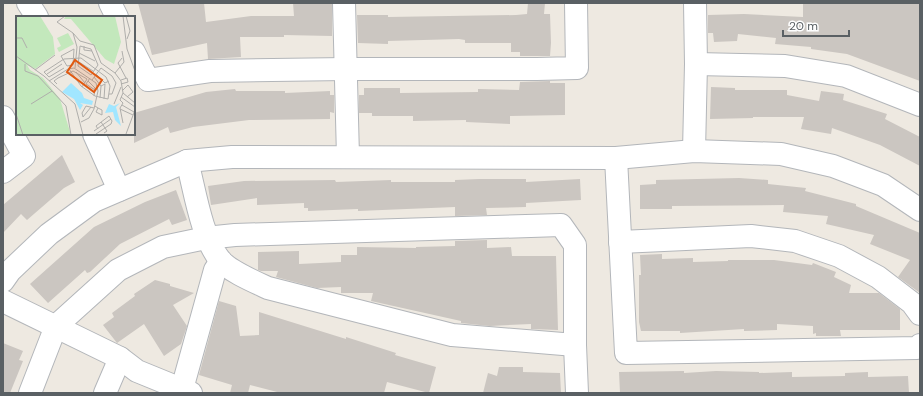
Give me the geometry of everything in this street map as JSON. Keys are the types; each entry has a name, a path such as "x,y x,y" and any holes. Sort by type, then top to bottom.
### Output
{"street":[{"path":"28,3 36,16"},
{"path":"110,3 116,16"},
{"path":"344,3 348,157"},
{"path":"135,54 148,80 210,71 346,69 537,70 577,68 576,3"},
{"path":"694,151 696,64 695,3"},
{"path":"696,64 785,66 846,76 920,104"},
{"path":"3,117 24,156 3,172"},
{"path":"94,135 119,190"},
{"path":"3,281 10,271 49,234 94,201 187,161 232,157 616,158 694,151 781,154 833,166 883,185 917,201"},
{"path":"616,158 626,353 917,348 920,345"},
{"path":"187,161 206,238 221,261 245,278 268,288 452,335 575,345"},
{"path":"30,393 56,326 118,270 163,247 206,238 243,235 561,225 576,245 575,345 577,393"},
{"path":"620,242 751,236 795,242 839,256 878,277 912,303 920,314"},
{"path":"3,301 120,358 137,371 186,391 215,270 221,261"},
{"path":"105,393 120,358"}],"building":[{"path":"138,3 204,3 206,22 251,16 294,16 293,3 332,3 332,36 284,35 284,37 240,37 241,57 208,59 207,43 152,55"},
{"path":"528,3 545,3 544,14 550,14 550,56 520,56 520,52 511,52 511,43 465,43 465,40 459,39 388,41 388,44 358,43 357,15 388,15 388,17 516,15 527,14"},
{"path":"803,3 920,3 920,81 847,54 811,49 811,47 775,44 776,38 738,34 737,41 714,42 713,33 708,33 708,15 744,14 803,17"},
{"path":"550,81 550,83 565,83 565,115 510,116 510,124 466,122 466,120 413,121 413,116 372,116 372,113 359,113 359,95 364,95 364,88 400,88 400,93 478,92 478,89 519,90 520,82"},
{"path":"711,87 735,88 735,90 787,90 787,95 819,101 821,91 844,94 843,100 887,114 885,119 920,137 920,166 880,145 832,128 831,134 801,129 804,117 710,119"},
{"path":"235,89 236,91 285,91 285,93 330,91 330,95 334,95 334,113 330,112 330,119 249,120 193,127 170,133 168,127 134,143 135,113 206,92"},
{"path":"62,155 75,182 64,188 27,220 21,214 3,233 3,205"},
{"path":"739,178 768,180 768,184 806,188 805,191 856,204 856,206 920,233 920,293 898,277 910,260 870,244 874,235 826,224 828,216 783,212 784,205 672,206 672,209 640,209 640,185 656,184 656,180"},
{"path":"526,179 526,182 580,179 581,200 526,203 526,207 486,208 487,215 455,216 455,207 358,211 358,209 308,211 308,208 304,208 304,203 257,205 257,198 211,205 208,186 244,181 335,180 336,182 391,180 391,182 455,182 455,180"},
{"path":"176,190 187,220 172,225 169,219 120,244 90,272 87,273 85,270 48,303 30,284 94,227 145,202"},
{"path":"487,240 487,248 511,247 512,256 556,256 558,330 531,329 531,324 490,326 461,323 461,321 371,301 373,293 341,293 341,287 317,288 276,277 278,271 258,270 258,252 299,251 299,264 341,262 341,255 357,255 357,247 416,248 455,246 455,241"},
{"path":"662,254 662,259 693,258 693,262 774,260 812,265 813,263 836,272 834,277 851,285 849,293 879,293 900,309 900,330 840,330 841,336 816,336 816,333 813,334 813,326 777,324 777,330 744,331 744,329 680,333 680,331 641,331 639,322 639,275 641,275 640,255"},
{"path":"155,280 194,293 173,305 187,326 181,344 164,356 144,324 117,343 103,325 114,317 112,313 135,296 134,294"},
{"path":"219,301 236,306 240,336 259,335 259,312 346,339 346,337 396,353 395,355 436,367 429,393 387,382 384,393 281,393 250,385 248,393 230,393 232,385 199,375"},
{"path":"3,343 23,351 19,360 23,361 10,393 3,393"},
{"path":"499,367 523,367 523,372 560,373 561,393 483,393 488,373 497,376"},
{"path":"684,371 684,373 716,371 759,373 792,372 792,377 845,376 845,373 868,372 868,377 908,376 909,393 620,393 619,372"}]}
